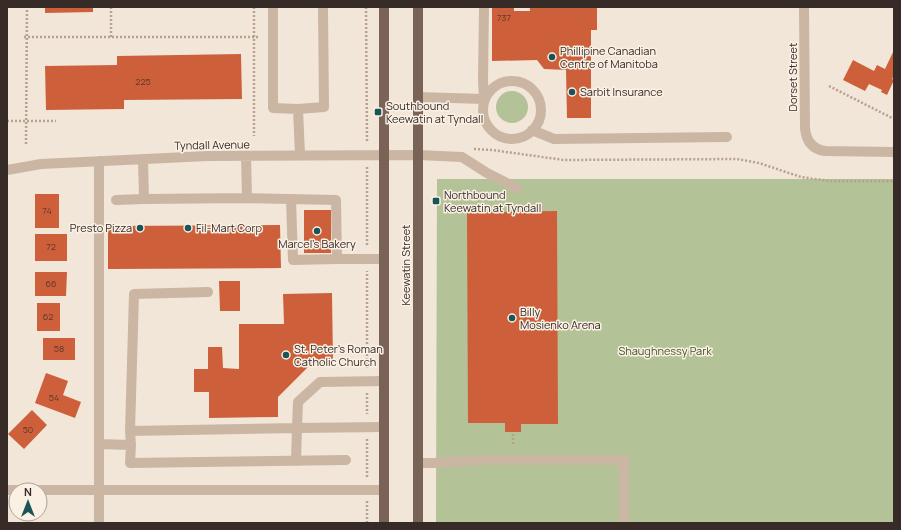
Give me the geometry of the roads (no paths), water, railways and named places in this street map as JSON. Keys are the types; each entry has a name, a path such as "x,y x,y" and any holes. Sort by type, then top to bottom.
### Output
{"main road":[{"name":"Keewatin Street","path":"384,7 384,523"},
{"name":"Keewatin Street","path":"418,7 418,523"}],"street":[{"path":"273,7 273,108 324,107 323,8"},
{"path":"484,7 484,99 482,108 488,127 496,134 505,138 514,139 524,136 532,130 538,122 541,114 541,104 532,88 524,83 514,80 505,81 493,88 484,99"},
{"name":"Dorset Street","path":"804,7 805,128 807,138 812,146 820,150 894,152"},
{"path":"418,97 484,99"},
{"path":"298,108 300,155"},
{"path":"532,130 554,139 727,136"},
{"name":"Tyndall Avenue","path":"7,170 41,164 208,156 462,156 487,174 517,188"},
{"path":"246,156 247,198"},
{"path":"143,159 144,199"},
{"path":"99,161 99,523"},
{"path":"116,200 247,198 336,200 337,259"},
{"path":"291,199 293,260 384,260"},
{"path":"208,292 134,294 130,463 346,460"},
{"path":"296,461 298,402 320,382 384,381"},
{"path":"130,431 384,427"},
{"path":"99,444 131,445"},
{"path":"418,463 486,460 624,460 624,523"},
{"path":"48,490 384,490"}],"place":[{"name":"Phillipine Canadian Centre of Manitoba","path":"552,57"},
{"name":"Sarbit Insurance","path":"572,92"},
{"name":"Southbound Keewatin at Tyndall","path":"378,112"},
{"name":"Northbound Keewatin at Tyndall","path":"436,201"},
{"name":"Presto Pizza","path":"140,228"},
{"name":"Fil-Mart Corp","path":"188,228"},
{"name":"Marcel's Bakery","path":"317,231"},
{"name":"Billy Mosienko Arena","path":"512,318"},
{"name":"St. Peter's Roman Catholic Church","path":"286,355"}],"park label":[{"name":"Shaughnessy Park","path":"665,351"}]}
